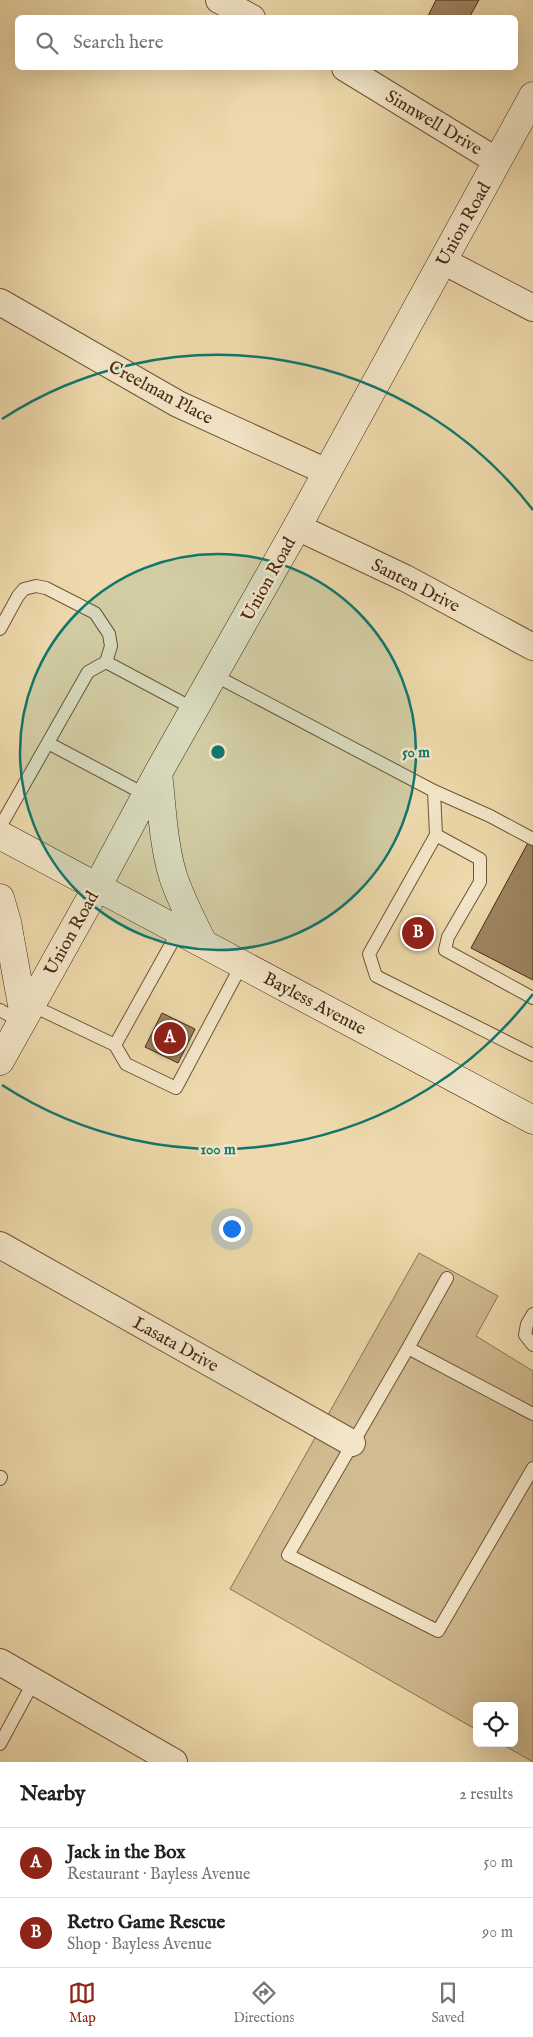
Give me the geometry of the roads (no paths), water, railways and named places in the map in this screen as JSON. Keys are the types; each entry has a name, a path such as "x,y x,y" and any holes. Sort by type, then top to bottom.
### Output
{"main road":[{"name":"Union Road","path":"0,1061 19,1013 97,887 152,784 327,472 533,96"},
{"path":"152,784 179,893 203,944"},
{"name":"Bayless Avenue","path":"0,835 533,1120"},
{"path":"0,898 7,922 19,1013"}],"street":[{"path":"219,0 246,15"},
{"name":"Sinnwell Drive","path":"348,70 497,161"},
{"path":"443,261 533,308"},
{"name":"Creelman Place","path":"0,302 178,404 327,472"},
{"name":"Santen Drive","path":"297,526 405,578 533,646"},
{"name":"Lasata Drive","path":"0,1244 352,1443"},
{"path":"0,1662 174,1762"}],"lane":[{"path":"0,629 18,596 24,589 36,586 46,588 96,613 109,634 111,646 106,662 88,672 0,827"},
{"path":"106,662 194,709"},
{"path":"214,675 434,791 490,816 533,839"},
{"path":"48,743 152,784"},
{"path":"434,791 436,835 369,954 376,976 533,1055"},
{"path":"436,835 480,859 480,882 448,937 445,950 533,998"},
{"path":"115,1045 178,930"},
{"path":"19,1013 115,1045 126,1064 176,1088 242,964"},
{"path":"447,1278 288,1555 438,1631 533,1468"},
{"path":"533,1314 527,1324 525,1335 533,1345"},
{"path":"408,1348 533,1414"},
{"path":"0,1744 34,1681"}],"place":[{"name":"Retro Game Rescue","path":"418,933"},
{"name":"Jack in the Box","path":"170,1038"}]}
